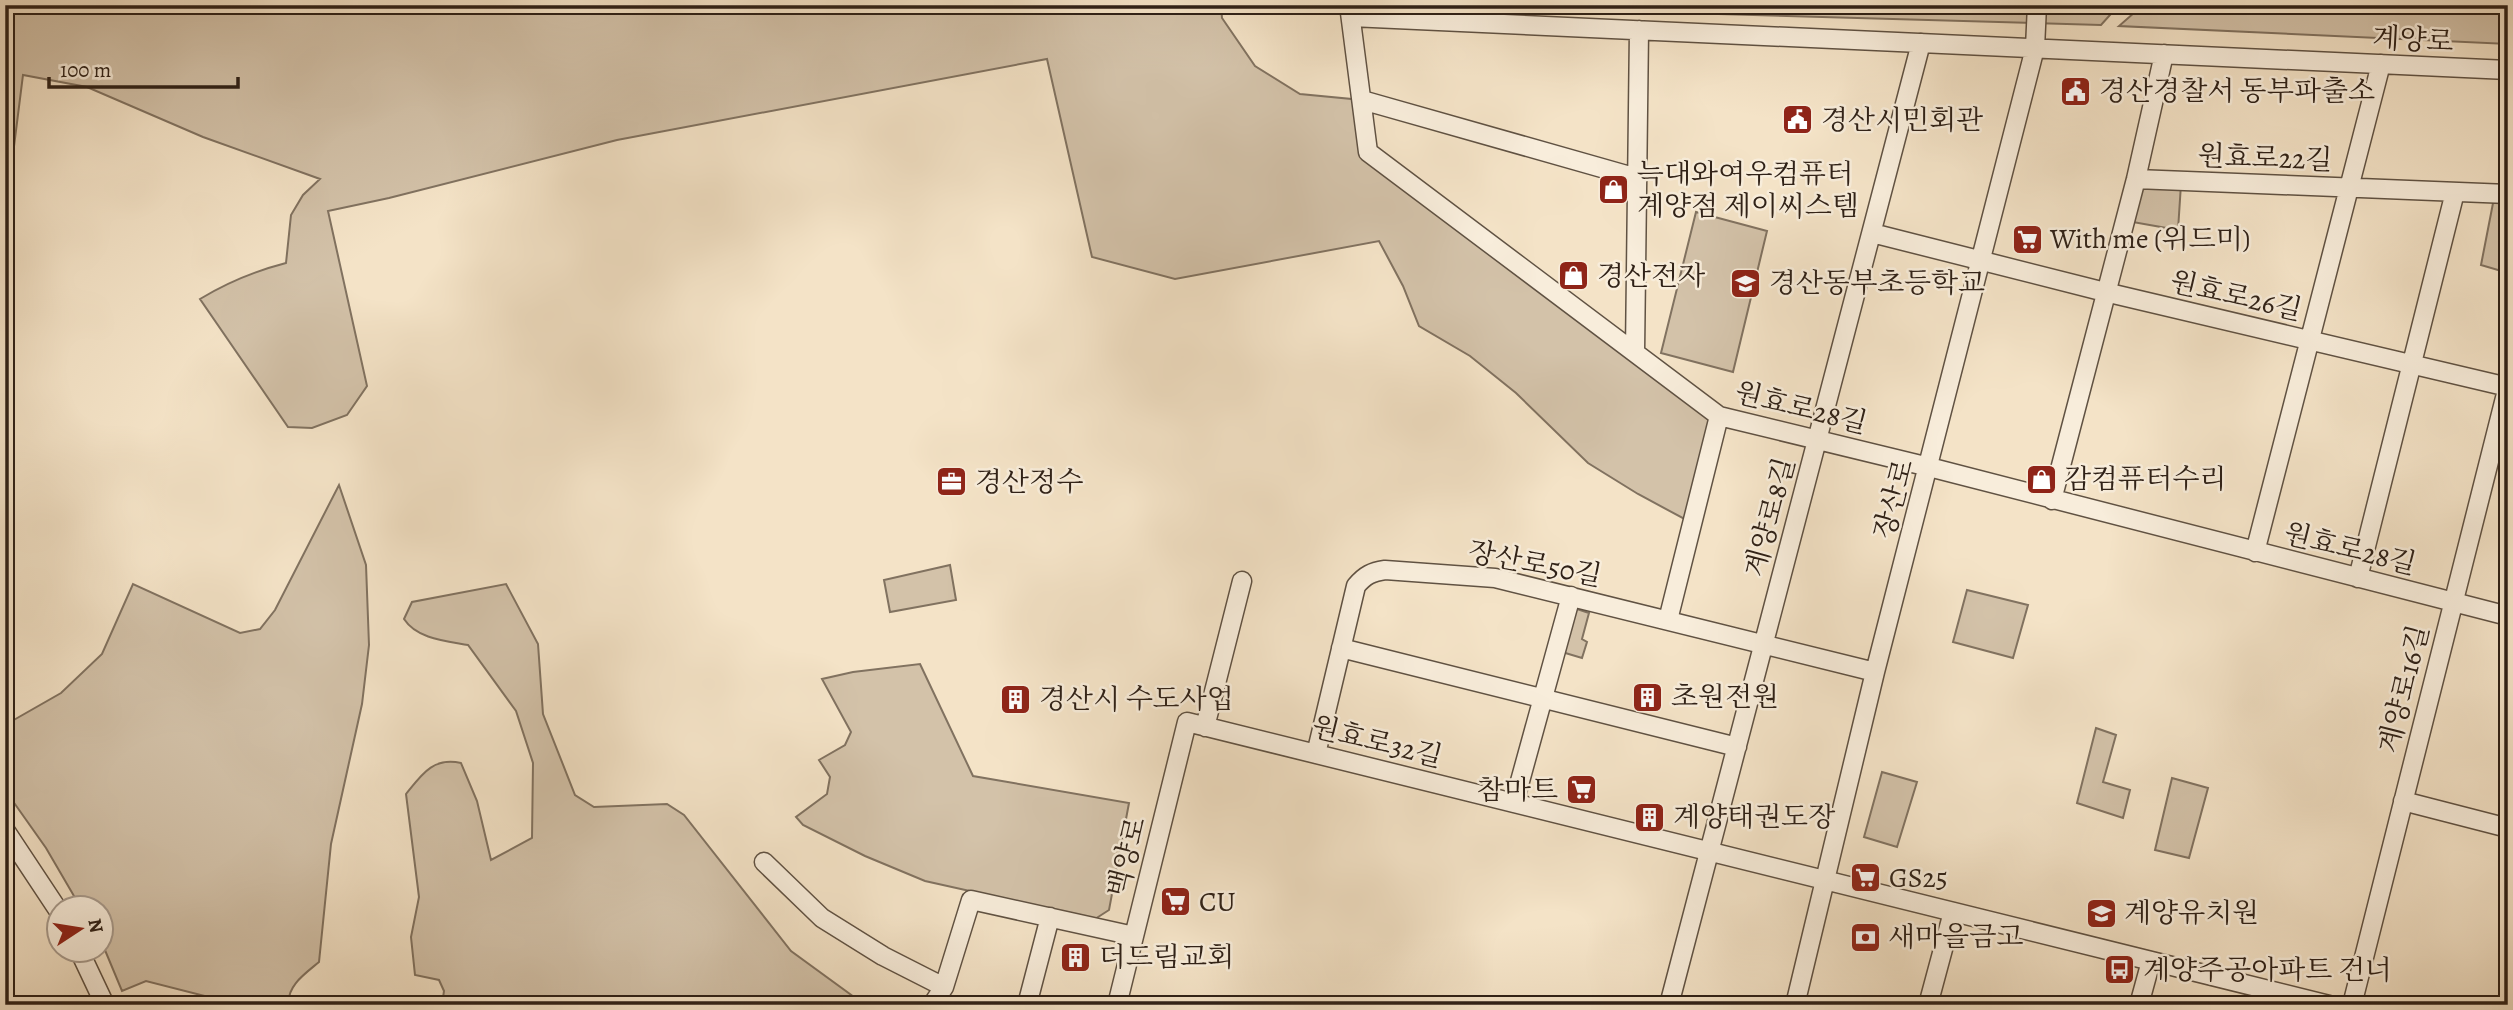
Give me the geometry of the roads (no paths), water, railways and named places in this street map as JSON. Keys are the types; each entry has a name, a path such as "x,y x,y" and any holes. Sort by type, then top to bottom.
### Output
{"street":[{"name":"장산로","path":"1795,1005 1875,672 1930,467 2035,48 2037,5"},
{"name":"계양로","path":"1350,11 1639,30 2508,70"},
{"name":"원효로28길","path":"1350,11 1368,152 1719,415 2508,616"},
{"path":"1635,352 1639,30"},
{"name":"계양로8길","path":"1669,1005 1921,43"},
{"path":"2052,500 2136,179 2164,54"},
{"path":"2255,552 2381,64"},
{"path":"1362,100 1637,178"},
{"name":"원효로22길","path":"2136,179 2508,194"},
{"path":"2358,578 2455,192"},
{"name":"원효로26길","path":"1872,233 2105,292 2508,386"},
{"name":"계양로16길","path":"2352,1005 2508,386"},
{"path":"1668,620 1719,415"},
{"name":"장산로50길","path":"1316,754 1356,586 1363,577 1385,570 1496,578 1875,672"},
{"path":"1205,727 1242,581"},
{"path":"1514,803 1571,596"},
{"path":"1340,648 1737,747"},
{"name":"원효로32길","path":"1187,722 2329,1005"},
{"name":"백양로","path":"1117,1005 1187,722"},
{"path":"2403,802 2508,828"},
{"path":"5,830 47,894"},
{"path":"764,862 822,918 883,956 944,987"},
{"path":"932,1005 944,987 971,900 1134,936"},
{"path":"1928,1005 1954,912"},
{"path":"1027,1005 1050,917"},
{"path":"2139,1005 2151,961"},
{"path":"86,964 105,1005"}],"place":[{"name":"경산경찰서 동부파출소","path":"2076,91"},
{"name":"경산시민회관","path":"1798,120"},
{"name":"늑대와여우컴퓨터 계양점 제이씨스템","path":"1614,190"},
{"name":"With me (위드미)","path":"2027,239"},
{"name":"경산전자","path":"1574,276"},
{"name":"경산동부초등학교","path":"1746,283"},
{"name":"감컴퓨터수리","path":"2041,479"},
{"name":"경산정수","path":"952,482"},
{"name":"초원전원","path":"1648,697"},
{"name":"경산시 수도사업","path":"1016,699"},
{"name":"참마트","path":"1581,790"},
{"name":"계양태권도장","path":"1650,817"},
{"name":"GS25","path":"1866,878"},
{"name":"CU","path":"1176,902"},
{"name":"계양유치원","path":"2101,913"},
{"name":"새마을금고","path":"1865,937"},
{"name":"더드림교회","path":"1076,957"},
{"name":"계양주공아파트 건너","path":"2120,970"}]}
